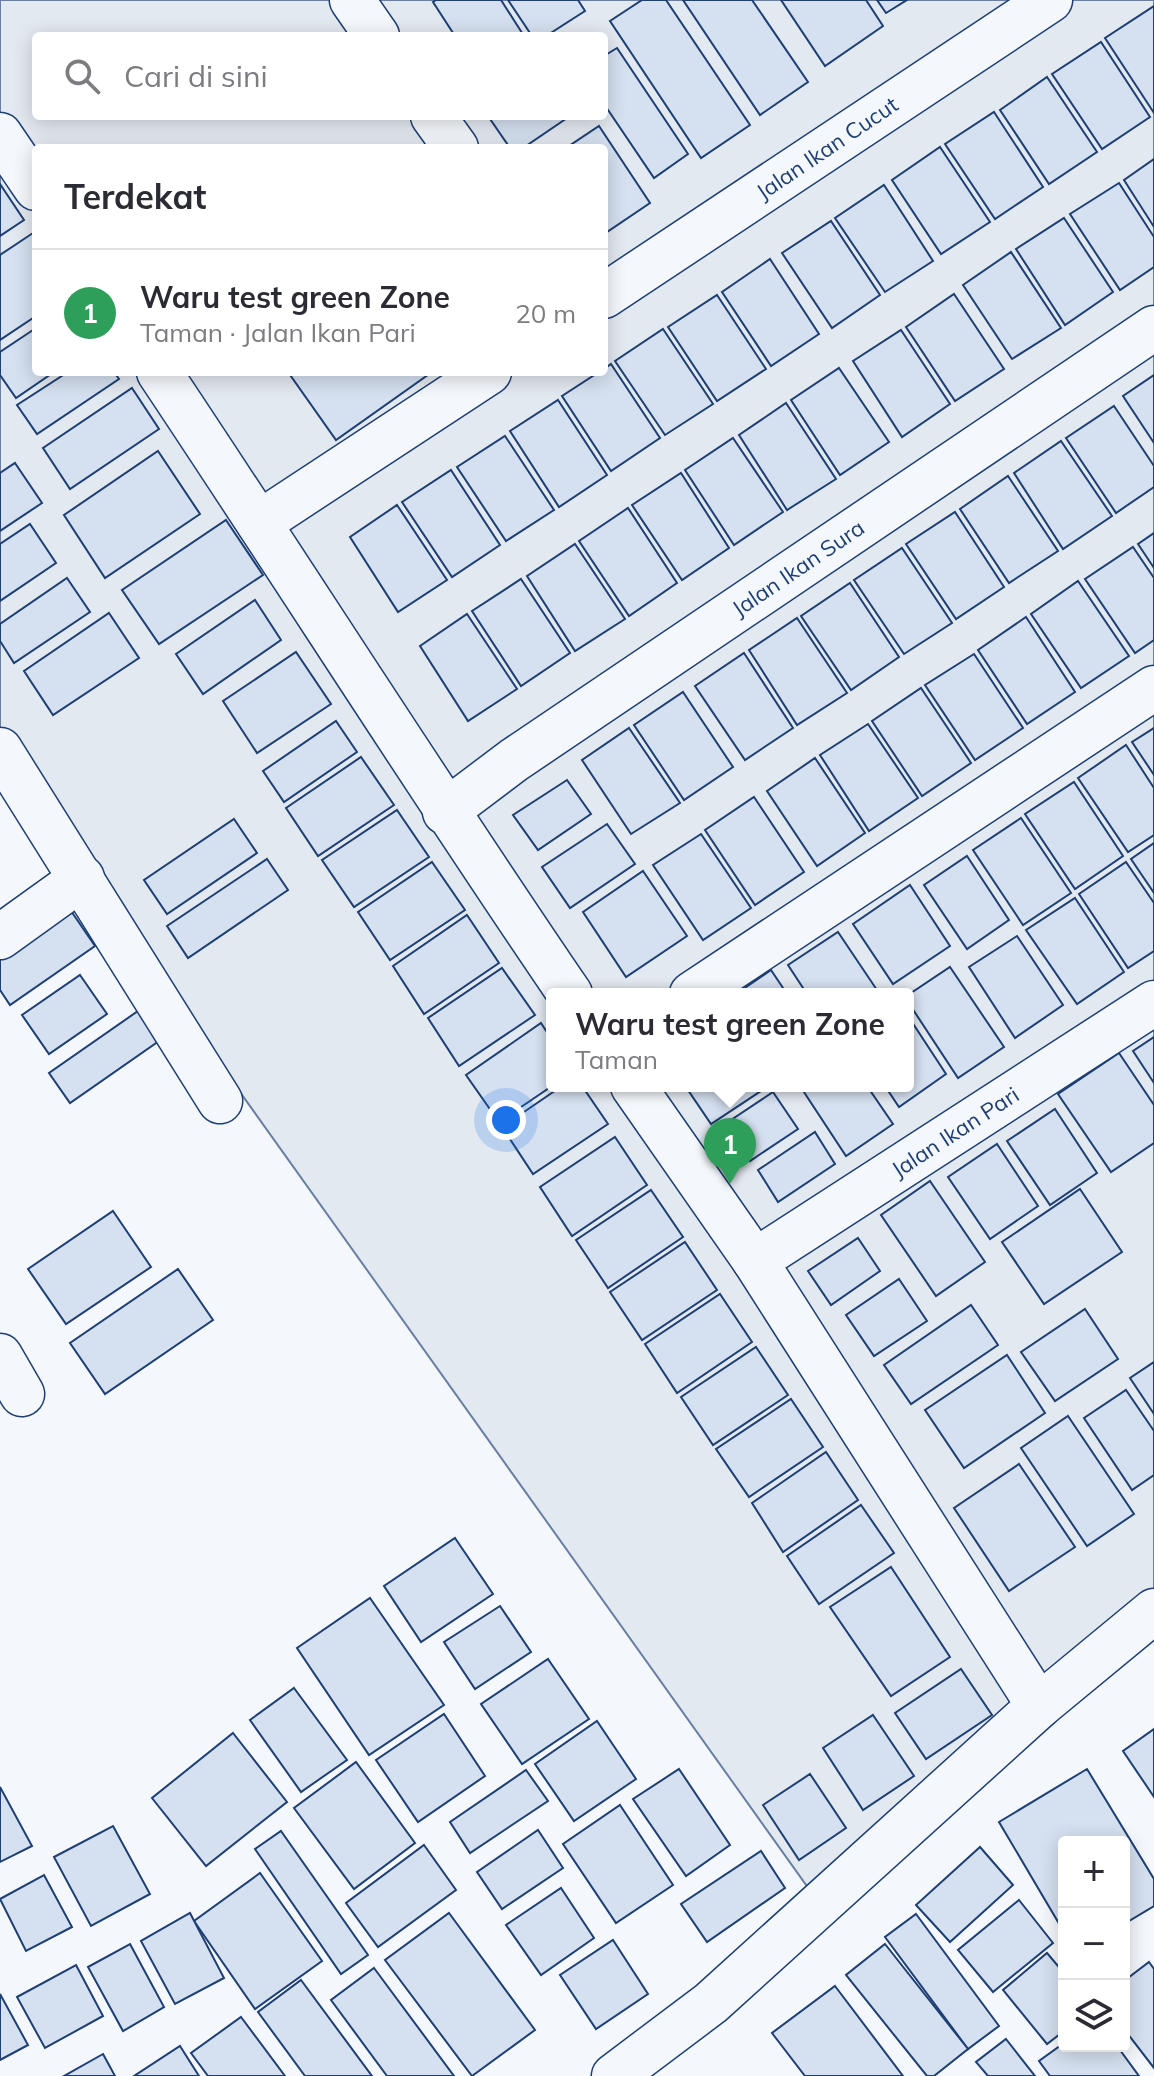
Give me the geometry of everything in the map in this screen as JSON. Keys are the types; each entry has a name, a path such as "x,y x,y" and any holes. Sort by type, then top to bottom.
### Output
{"street":[{"path":"352,0 374,32"},
{"name":"Jalan Ikan Cucut","path":"608,293 1050,0"},
{"path":"436,120 453,144"},
{"path":"0,135 32,182"},
{"name":"Jalan Ikan Sura","path":"445,812 514,760 1154,328"},
{"path":"162,376 445,812 566,988"},
{"path":"259,523 483,376"},
{"path":"701,988 1154,688"},
{"path":"0,750 220,1101"},
{"path":"0,937 82,878"},
{"name":"Jalan Ikan Pari","path":"755,1261 1154,1003"},
{"path":"637,1092 755,1261 1039,1706"},
{"path":"0,1356 22,1394"},
{"path":"614,2076 711,2003 1039,1706 1154,1611"}],"shaded area":[{"path":"0,0 1154,0 1154,1611 819,1903 0,756"}],"building":[{"path":"501,0 521,32 452,32 433,2"},
{"path":"508,0 578,0 585,11 552,32 529,32"},
{"path":"642,0 666,0 750,125 701,158 610,21"},
{"path":"683,0 752,0 808,82 760,115"},
{"path":"781,0 866,0 883,26 825,66"},
{"path":"877,0 907,0 886,13"},
{"path":"1154,6 1154,113 1105,38"},
{"path":"1101,42 1150,117 1102,149 1052,74"},
{"path":"617,48 688,154 654,178 608,110 608,54"},
{"path":"1047,77 1097,152 1049,184 1000,110"},
{"path":"994,112 1043,187 995,219 945,144"},
{"path":"491,120 564,120 529,144 507,144"},
{"path":"599,126 650,203 608,231 608,144 572,144"},
{"path":"940,147 990,222 941,254 892,180"},
{"path":"1154,159 1154,227 1124,180"},
{"path":"1119,183 1154,237 1154,267 1120,290 1070,214"},
{"path":"0,184 24,220 0,236"},
{"path":"884,185 933,261 885,292 835,218"},
{"path":"1064,218 1113,292 1065,325 1016,249"},
{"path":"831,221 880,295 832,328 782,253"},
{"path":"32,234 32,319 0,340 0,255"},
{"path":"1011,252 1061,328 1012,359 963,285"},
{"path":"770,259 819,334 771,366 722,292"},
{"path":"954,294 1004,369 955,401 906,327"},
{"path":"717,295 766,369 717,401 668,327"},
{"path":"663,329 713,404 665,435 615,361"},
{"path":"901,330 950,404 902,437 853,361"},
{"path":"32,331 32,376 48,376 16,398 0,375 0,352"},
{"path":"611,364 660,438 611,471 562,396 593,376 608,376"},
{"path":"839,368 889,442 840,475 791,400"},
{"path":"1154,375 1154,443 1123,396"},
{"path":"62,376 117,376 119,379 37,434 17,405"},
{"path":"291,376 426,376 336,440"},
{"path":"132,388 159,429 70,489 43,448"},
{"path":"558,400 607,475 559,507 510,431"},
{"path":"786,403 836,479 787,510 739,435"},
{"path":"1114,406 1154,466 1154,487 1116,513 1066,438"},
{"path":"505,436 554,510 506,541 457,467"},
{"path":"733,438 783,512 734,545 685,470"},
{"path":"1061,441 1112,516 1063,549 1014,473"},
{"path":"158,451 200,514 105,578 64,515"},
{"path":"15,463 42,503 0,531 0,473"},
{"path":"451,470 500,545 452,577 402,502"},
{"path":"681,473 729,548 682,580 632,505"},
{"path":"1008,476 1058,551 1009,583 960,509"},
{"path":"397,505 447,580 398,612 350,537"},
{"path":"628,508 677,583 629,616 579,541"},
{"path":"955,512 1004,587 956,619 906,544"},
{"path":"226,520 263,575 159,644 122,590"},
{"path":"30,524 56,563 0,601 0,544"},
{"path":"1154,533 1154,568 1138,544"},
{"path":"575,544 625,619 575,651 527,576"},
{"path":"1133,547 1154,578 1154,640 1135,653 1085,579"},
{"path":"902,548 952,623 904,654 854,580"},
{"path":"67,578 90,612 14,663 0,641 0,624"},
{"path":"521,579 570,653 521,686 472,611"},
{"path":"1078,581 1129,656 1081,688 1031,614"},
{"path":"850,583 899,657 851,690 801,616"},
{"path":"255,600 281,640 203,694 176,654"},
{"path":"109,613 139,658 53,715 24,671"},
{"path":"467,614 517,689 468,721 420,646"},
{"path":"1026,617 1075,692 1027,724 978,650"},
{"path":"797,618 847,693 797,725 749,650"},
{"path":"296,652 331,704 257,753 223,701"},
{"path":"744,653 793,728 745,760 695,686"},
{"path":"974,654 1023,728 975,760 925,685"},
{"path":"921,688 971,763 922,796 872,721"},
{"path":"683,692 733,767 684,800 634,725"},
{"path":"336,721 357,752 284,802 263,771"},
{"path":"868,724 918,798 869,831 820,755"},
{"path":"629,728 680,803 631,834 582,760"},
{"path":"1154,728 1154,775 1132,742"},
{"path":"1126,745 1154,788 1154,835 1128,852 1078,778"},
{"path":"361,757 394,805 318,856 286,808"},
{"path":"815,758 865,833 817,866 767,791"},
{"path":"567,780 591,814 538,850 513,815"},
{"path":"1074,782 1123,856 1075,889 1025,814"},
{"path":"754,797 804,872 755,905 705,830"},
{"path":"397,810 429,857 354,907 322,860"},
{"path":"1021,818 1071,893 1023,925 973,850"},
{"path":"234,819 257,853 167,914 144,880"},
{"path":"607,824 635,864 570,908 542,867"},
{"path":"701,834 751,908 703,940 653,865"},
{"path":"1154,843 1154,893 1131,859"},
{"path":"967,856 1009,920 967,949 924,885"},
{"path":"267,859 288,890 188,958 167,926"},
{"path":"432,862 465,910 390,960 358,912"},
{"path":"1126,862 1154,903 1154,951 1128,968 1079,894"},
{"path":"643,871 687,936 626,977 583,912"},
{"path":"910,885 950,946 893,984 853,924"},
{"path":"1075,898 1124,972 1077,1004 1026,930"},
{"path":"69,908 95,946 10,1005 0,990 0,954"},
{"path":"467,915 499,963 424,1014 393,966"},
{"path":"838,932 876,988 803,988 788,965"},
{"path":"1017,936 1063,1005 1015,1038 969,967"},
{"path":"950,967 1004,1047 958,1078 914,1011 914,991"},
{"path":"502,968 535,1015 459,1066 428,1018"},
{"path":"771,970 783,988 745,988"},
{"path":"80,975 107,1014 49,1054 22,1015"},
{"path":"148,1004 169,1034 70,1103 49,1073"},
{"path":"541,1023 546,1031 546,1090 499,1122 466,1075"},
{"path":"914,1025 946,1074 899,1107 889,1092 914,1092"},
{"path":"1154,1037 1154,1083 1133,1051"},
{"path":"1119,1053 1154,1105 1154,1143 1111,1172 1058,1094"},
{"path":"553,1092 586,1092 608,1124 533,1174 502,1127"},
{"path":"689,1092 759,1092 711,1124"},
{"path":"773,1092 798,1129 750,1161 725,1124"},
{"path":"804,1092 871,1092 893,1124 846,1156"},
{"path":"1055,1109 1097,1173 1050,1205 1007,1141"},
{"path":"815,1132 835,1164 778,1202 758,1170"},
{"path":"615,1137 647,1185 572,1236 540,1187"},
{"path":"997,1144 1038,1206 990,1239 948,1177"},
{"path":"930,1181 985,1262 936,1296 881,1215"},
{"path":"1080,1189 1122,1252 1044,1304 1002,1242"},
{"path":"651,1190 683,1237 608,1288 576,1240"},
{"path":"113,1211 151,1267 66,1324 28,1269"},
{"path":"858,1238 880,1271 831,1305 808,1271"},
{"path":"685,1242 717,1290 642,1340 610,1292"},
{"path":"178,1269 213,1320 105,1394 70,1343"},
{"path":"899,1279 927,1321 874,1356 846,1315"},
{"path":"720,1294 752,1342 677,1393 645,1344"},
{"path":"971,1305 998,1345 911,1404 884,1365"},
{"path":"1085,1309 1118,1359 1055,1401 1021,1352"},
{"path":"756,1347 788,1395 713,1445 681,1397"},
{"path":"1007,1355 1045,1413 964,1468 925,1410"},
{"path":"1154,1362 1154,1414 1130,1378"},
{"path":"1126,1390 1154,1431 1154,1475 1132,1490 1084,1418"},
{"path":"791,1399 823,1447 749,1497 716,1449"},
{"path":"1068,1416 1134,1514 1087,1546 1021,1448"},
{"path":"826,1452 858,1500 783,1552 752,1503"},
{"path":"1019,1464 1075,1547 1009,1591 954,1508"},
{"path":"861,1505 894,1553 819,1604 787,1556"},
{"path":"455,1538 493,1594 421,1642 384,1586"},
{"path":"891,1567 950,1657 891,1696 830,1607"},
{"path":"370,1598 444,1705 369,1755 297,1648"},
{"path":"500,1606 531,1652 475,1689 444,1642"},
{"path":"548,1659 589,1719 522,1764 481,1704"},
{"path":"961,1669 992,1715 926,1759 895,1713"},
{"path":"294,1688 347,1760 301,1792 250,1720"},
{"path":"444,1714 485,1776 418,1822 376,1760"},
{"path":"873,1715 914,1776 863,1810 823,1748"},
{"path":"597,1721 636,1779 574,1821 535,1764"},
{"path":"1154,1729 1154,1797 1123,1751"},
{"path":"233,1733 287,1802 206,1866 152,1798"},
{"path":"356,1762 415,1843 354,1889 294,1808"},
{"path":"679,1769 730,1845 686,1876 633,1799"},
{"path":"1087,1769 1128,1836 1058,1836 1058,1922 999,1822"},
{"path":"526,1770 548,1801 470,1853 450,1822"},
{"path":"810,1774 846,1828 799,1860 763,1805"},
{"path":"0,1787 32,1846 0,1862"},
{"path":"620,1805 673,1885 616,1923 563,1844"},
{"path":"113,1826 150,1894 91,1926 54,1857"},
{"path":"538,1830 563,1868 502,1909 477,1872"},
{"path":"281,1831 368,1955 341,1974 255,1849"},
{"path":"1130,1840 1154,1879 1154,1906 1130,1920"},
{"path":"424,1845 456,1890 378,1947 346,1903"},
{"path":"980,1847 1013,1885 950,1942 916,1905"},
{"path":"761,1851 785,1888 707,1942 681,1904"},
{"path":"260,1873 322,1961 255,2009 194,1921"},
{"path":"44,1875 72,1927 26,1951 0,1899"},
{"path":"561,1888 594,1938 541,1975 506,1925"},
{"path":"1019,1900 1053,1943 993,1992 958,1950"},
{"path":"190,1913 224,1978 175,2004 141,1941"},
{"path":"449,1913 535,2030 472,2076 385,1960"},
{"path":"916,1914 999,2026 968,2049 885,1937"},
{"path":"613,1940 648,1994 596,2029 560,1975"},
{"path":"130,1944 164,2007 123,2031 88,1967"},
{"path":"885,1944 968,2049 934,2076 927,2076 846,1975"},
{"path":"1047,1953 1058,1966 1058,2036 1047,2044 1003,1990"},
{"path":"1149,1962 1154,1969 1154,2068 1130,2037 1130,1976"},
{"path":"76,1965 103,2016 45,2048 17,1997"},
{"path":"374,1968 454,2076 387,2076 331,2000"},
{"path":"301,1980 372,2076 305,2076 258,2012"},
{"path":"835,1986 903,2076 805,2076 772,2033"},
{"path":"0,1994 28,2045 0,2060"},
{"path":"241,2017 285,2076 208,2076 191,2053"},
{"path":"1006,2039 1035,2076 988,2076 976,2062"},
{"path":"180,2046 199,2076 134,2076"},
{"path":"1058,2047 1058,2052 1121,2052 1139,2076 1050,2076 1039,2061"},
{"path":"103,2054 115,2076 64,2076"}],"place":[{"name":"Waru test green Zone","path":"730,1184"}]}
